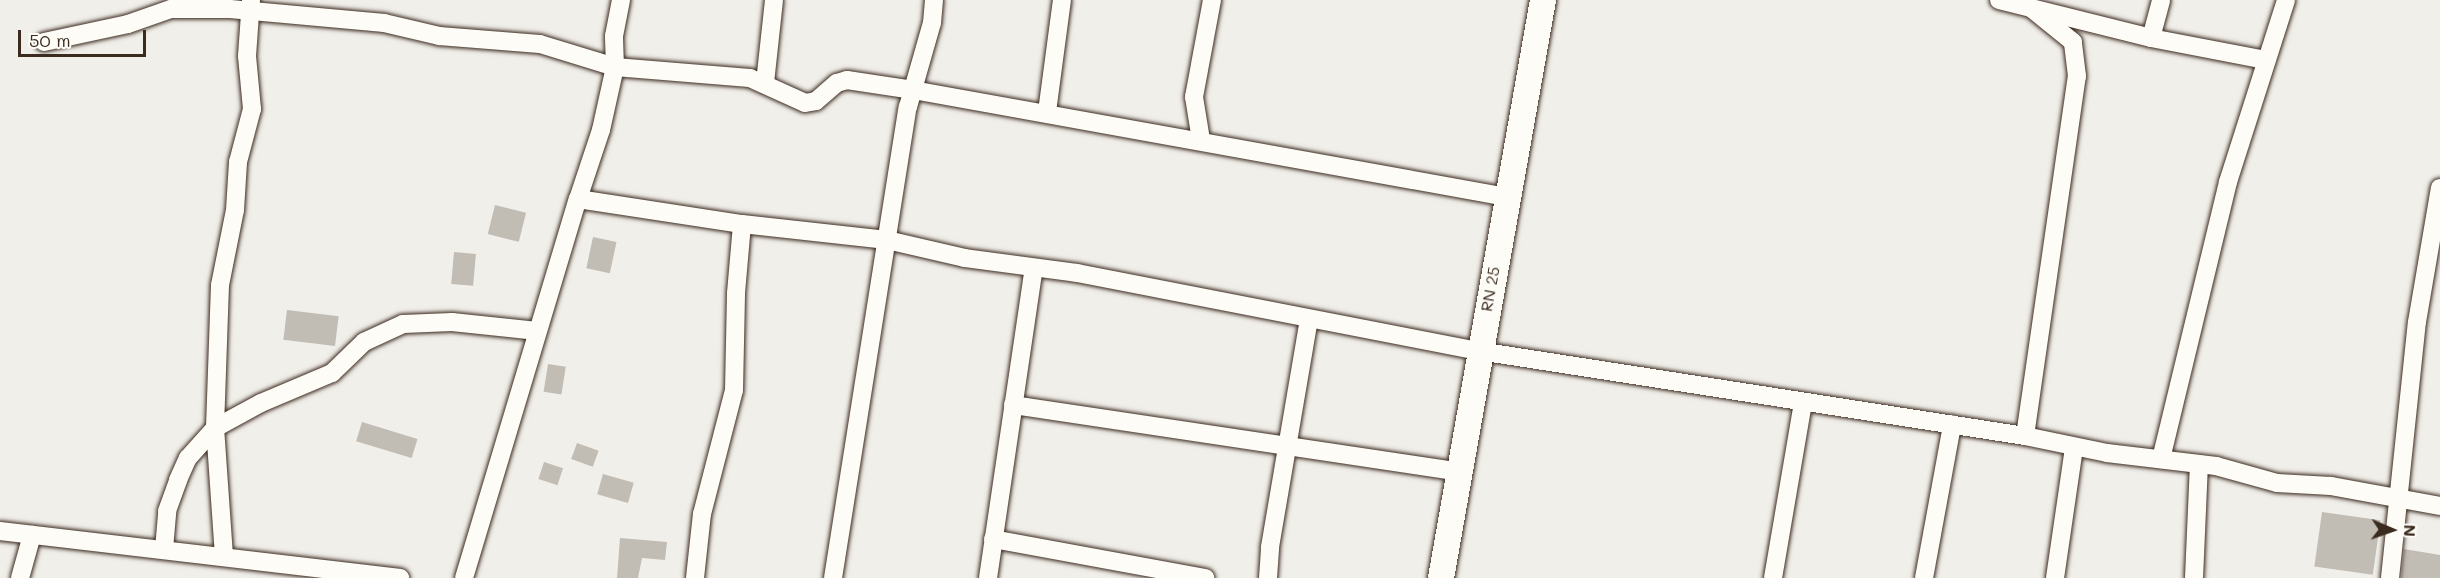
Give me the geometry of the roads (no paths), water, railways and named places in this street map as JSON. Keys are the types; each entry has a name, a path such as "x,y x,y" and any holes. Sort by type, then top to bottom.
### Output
{"main road":[{"name":"RN 25","path":"1441,578 1479,351 1543,0"}],"street":[{"path":"464,578 578,199 601,130 615,67 614,36 621,0"},
{"path":"765,83 774,0"},
{"path":"833,578 913,90 932,23 934,0"},
{"path":"1047,112 1062,0"},
{"path":"1201,140 1194,97 1212,0"},
{"path":"1999,0 2151,38 2265,60"},
{"path":"2151,38 2161,0"},
{"path":"2161,459 2225,193 2265,60 2286,0"},
{"path":"224,556 215,428 220,285 234,220 238,162 252,109 247,56 252,5"},
{"path":"44,42 128,24 171,9 252,5 384,23 449,37 540,44 615,67 729,76 765,83 785,97 805,104 816,101 837,82 847,80 913,90 1047,112 1507,197"},
{"path":"2025,436 2050,282 2077,68 2073,42 2031,8"},
{"path":"2390,578 2417,322 2440,188"},
{"path":"578,199 742,224 887,240 1034,268 1077,273 1479,351 1803,404 1952,424 2074,447 2199,464 2277,483 2331,486 2440,506"},
{"path":"695,578 702,514 734,390 735,304 742,224"},
{"path":"988,578 1034,268"},
{"path":"1268,578 1287,446 1310,320"},
{"path":"164,549 166,511 177,480 188,458 215,428 261,403 332,373 364,342 403,324 452,322 538,331"},
{"path":"1773,578 1803,404"},
{"path":"1013,405 1459,472"},
{"path":"1924,578 1952,424"},
{"path":"2055,578 2074,447"},
{"path":"2194,578 2199,464"},
{"path":"0,531 400,578"},
{"path":"20,578 32,535"},
{"path":"993,539 1205,578"}]}
